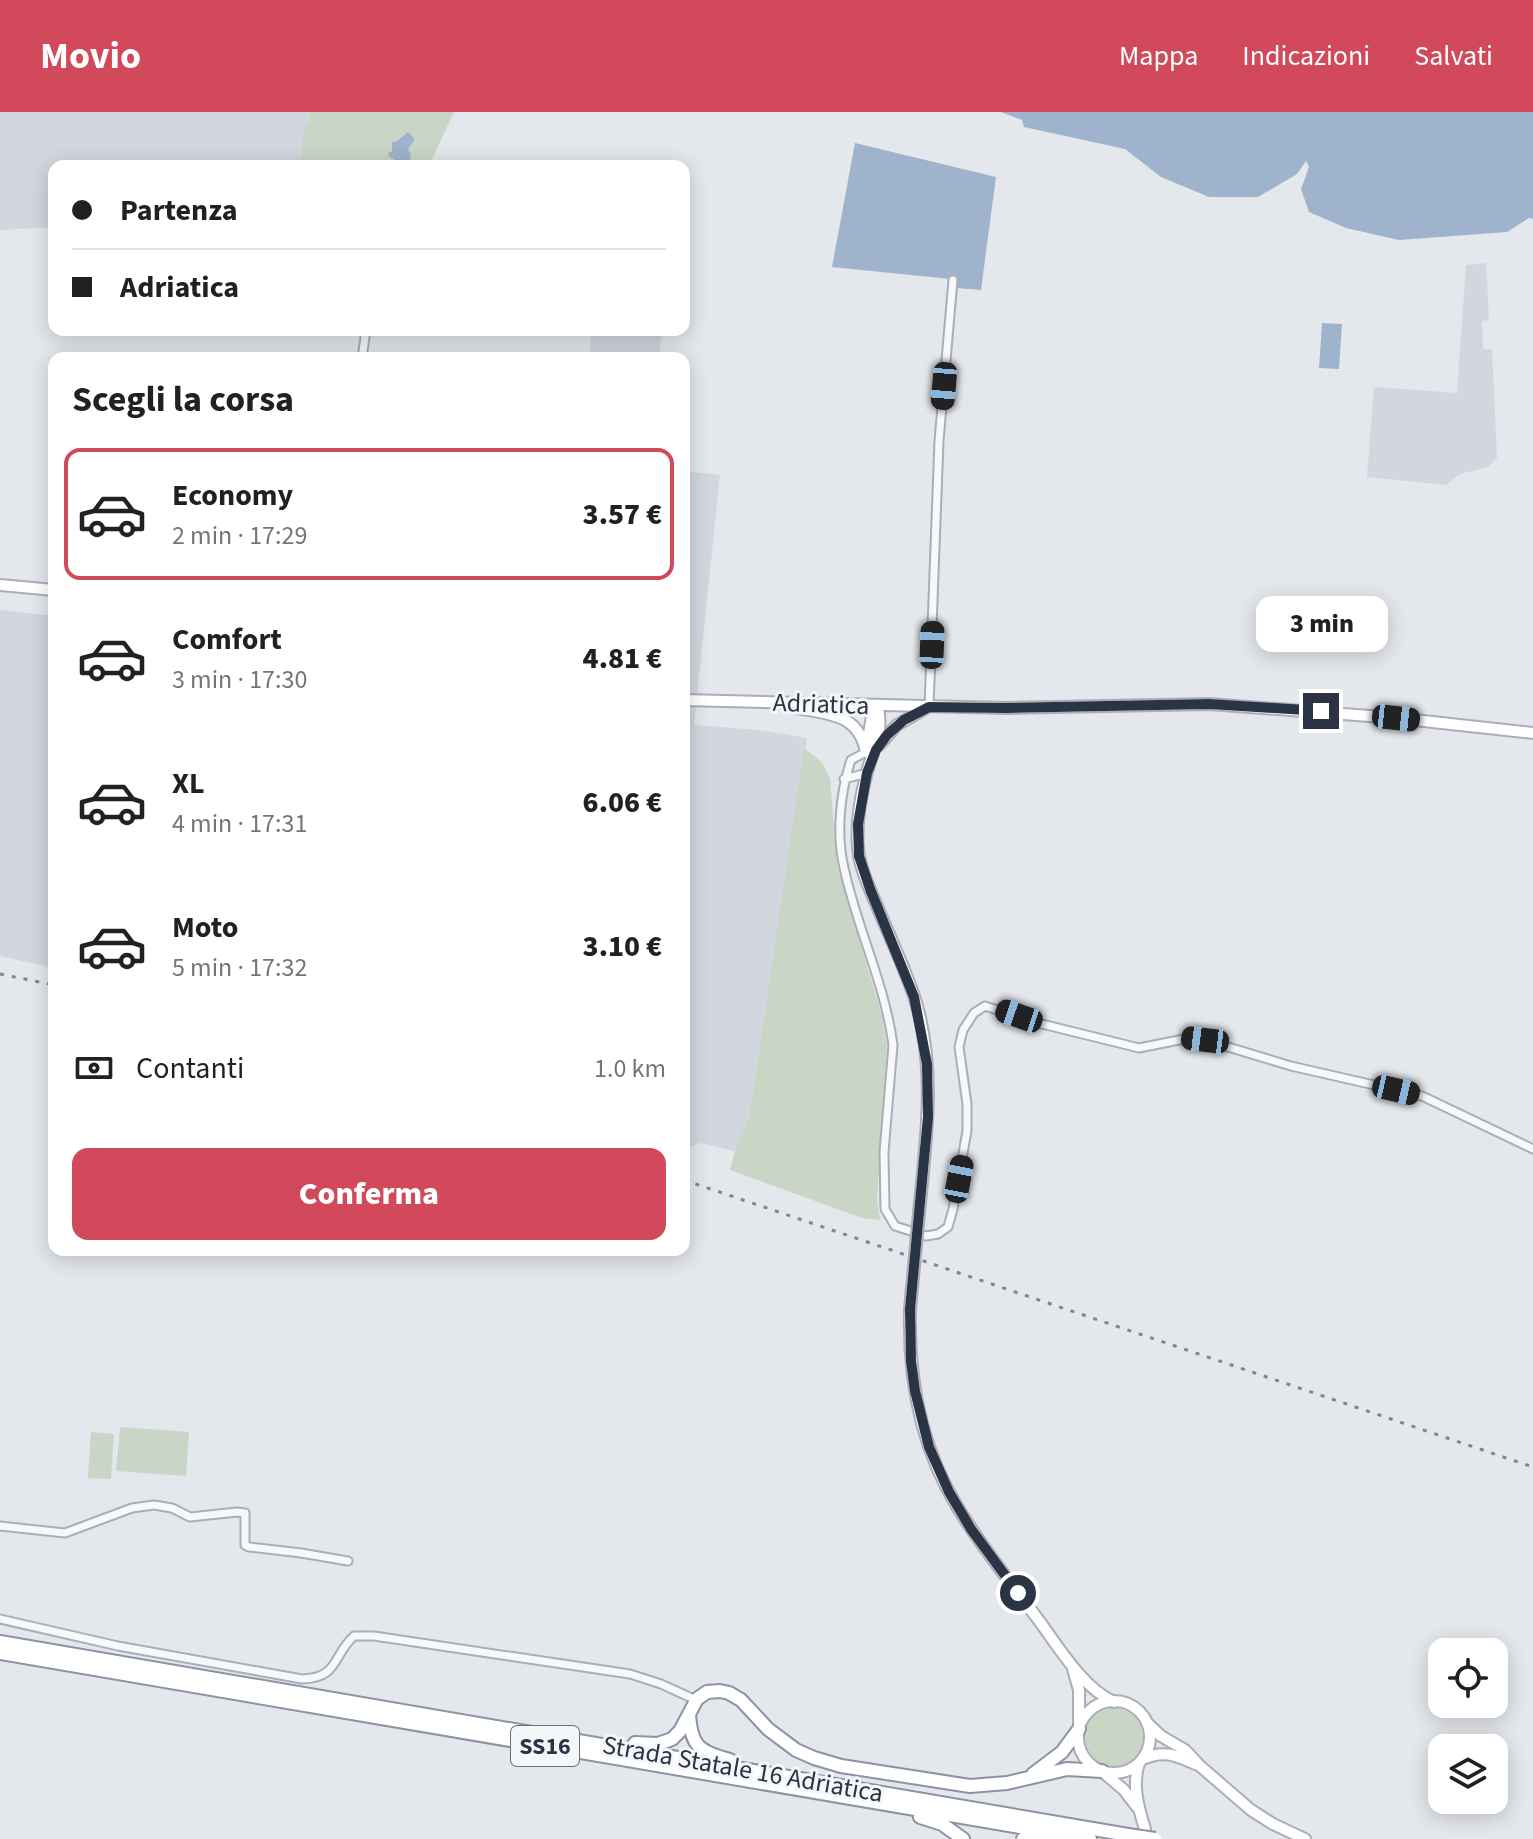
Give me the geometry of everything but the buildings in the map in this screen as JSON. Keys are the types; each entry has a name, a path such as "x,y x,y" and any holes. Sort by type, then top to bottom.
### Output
{"highway":[{"name":"Strada Statale 16 Adriatica","path":"0,1642 1155,1839"},
{"name":"Strada Statale 16 Adriatica","path":"0,1653 1090,1839"},
{"path":"696,1700 713,1691 729,1693 745,1703 768,1729 785,1742 804,1754 830,1763 959,1785 988,1786 1070,1768 1102,1771"},
{"name":"SS16","path":"564,1738 661,1744 677,1735 696,1700"},
{"name":"SS16","path":"689,1713 693,1740 707,1753 822,1783"},
{"path":"1024,1780 1057,1757 1079,1729"},
{"name":"SS16","path":"848,1798 932,1820 963,1839"},
{"path":"1023,1839 1065,1839"}],"street":[{"path":"953,280 939,441 929,707 893,728 871,751 851,760 844,779 840,843 843,866 891,1030 893,1045 884,1152 885,1209 895,1226 926,1236 938,1234 948,1227 967,1131 967,1104 959,1047 963,1030 974,1013 985,1006 1038,1023 1139,1048 1189,1038 1205,1040 1291,1066 1422,1096 1533,1149"},
{"path":"0,585 48,589"},
{"name":"Adriatica","path":"690,700 1006,708 1209,704 1396,718 1533,733"},
{"path":"761,702 842,718 858,730 871,751"},
{"path":"877,705 871,719 871,751 858,824 859,856 914,997 927,1064 929,1103 910,1309 910,1342 913,1383 924,1431 938,1469 971,1529 1066,1657 1096,1691 1114,1702 1133,1707 1161,1736 1185,1750 1251,1810 1305,1839"},
{"path":"844,779 867,773"},
{"path":"0,1526 65,1533 132,1508 154,1505 172,1508 190,1517 237,1512 245,1513 245,1545 249,1547 348,1561"},
{"path":"0,1619 118,1646 302,1679 325,1676 345,1643 354,1636 374,1636 630,1674 696,1700"},
{"path":"1066,1657 1079,1690 1078,1740 1082,1753 1090,1764 1124,1790 1139,1811"},
{"path":"1079,1729 1093,1708 1114,1702"},
{"path":"1145,1829 1135,1782 1149,1740 1146,1721"},
{"path":"1102,1771 1122,1772 1156,1753 1165,1753 1200,1766"}],"shaded area":[{"path":"0,112 307,112 310,118 303,131 302,160 48,160 48,227 0,230"},
{"path":"1486,263 1489,320 1482,321 1483,349 1492,349 1497,458 1488,467 1460,474 1446,485 1367,477 1374,387 1457,393 1466,265"},
{"path":"591,336 661,336 660,352 590,352"},
{"path":"690,472 720,475 694,725 759,730 807,738 750,1113 735,1151 700,1143 690,1147"},
{"path":"0,610 48,615 48,967 0,956"}],"green space":[{"path":"307,112 454,112 432,160 302,160 303,131 310,118"},
{"path":"804,748 822,762 830,779 837,865 882,1016 887,1046 877,1200 880,1220 862,1218 730,1170 750,1113"},
{"path":"120,1427 189,1432 186,1476 116,1471"},
{"path":"91,1432 114,1434 111,1479 88,1478"},
{"path":"1114,1708 1134,1717 1143,1737 1134,1757 1114,1766 1094,1757 1085,1737 1094,1717"}],"water":[{"path":"1001,112 1533,112 1533,219 1529,218 1507,232 1399,240 1346,228 1309,212 1301,189 1309,167 1306,161 1297,174 1258,197 1209,197 1161,177 1125,149 1024,127 1022,120"},
{"path":"408,132 415,139 408,149 410,160 395,160 388,155 392,152 392,142"},
{"path":"855,143 996,177 981,290 956,288 957,281 950,279 832,267"},
{"path":"1322,323 1342,324 1339,369 1319,368"}],"railway":[{"path":"0,974 48,984"},
{"path":"690,1182 1533,1467"}],"route":[{"path":"1018,1593 955,1504 929,1447 915,1391 910,1309 928,1117 927,1064 914,997 859,856 858,824 867,773 876,750 893,728 929,707 1209,704 1321,711"}]}
